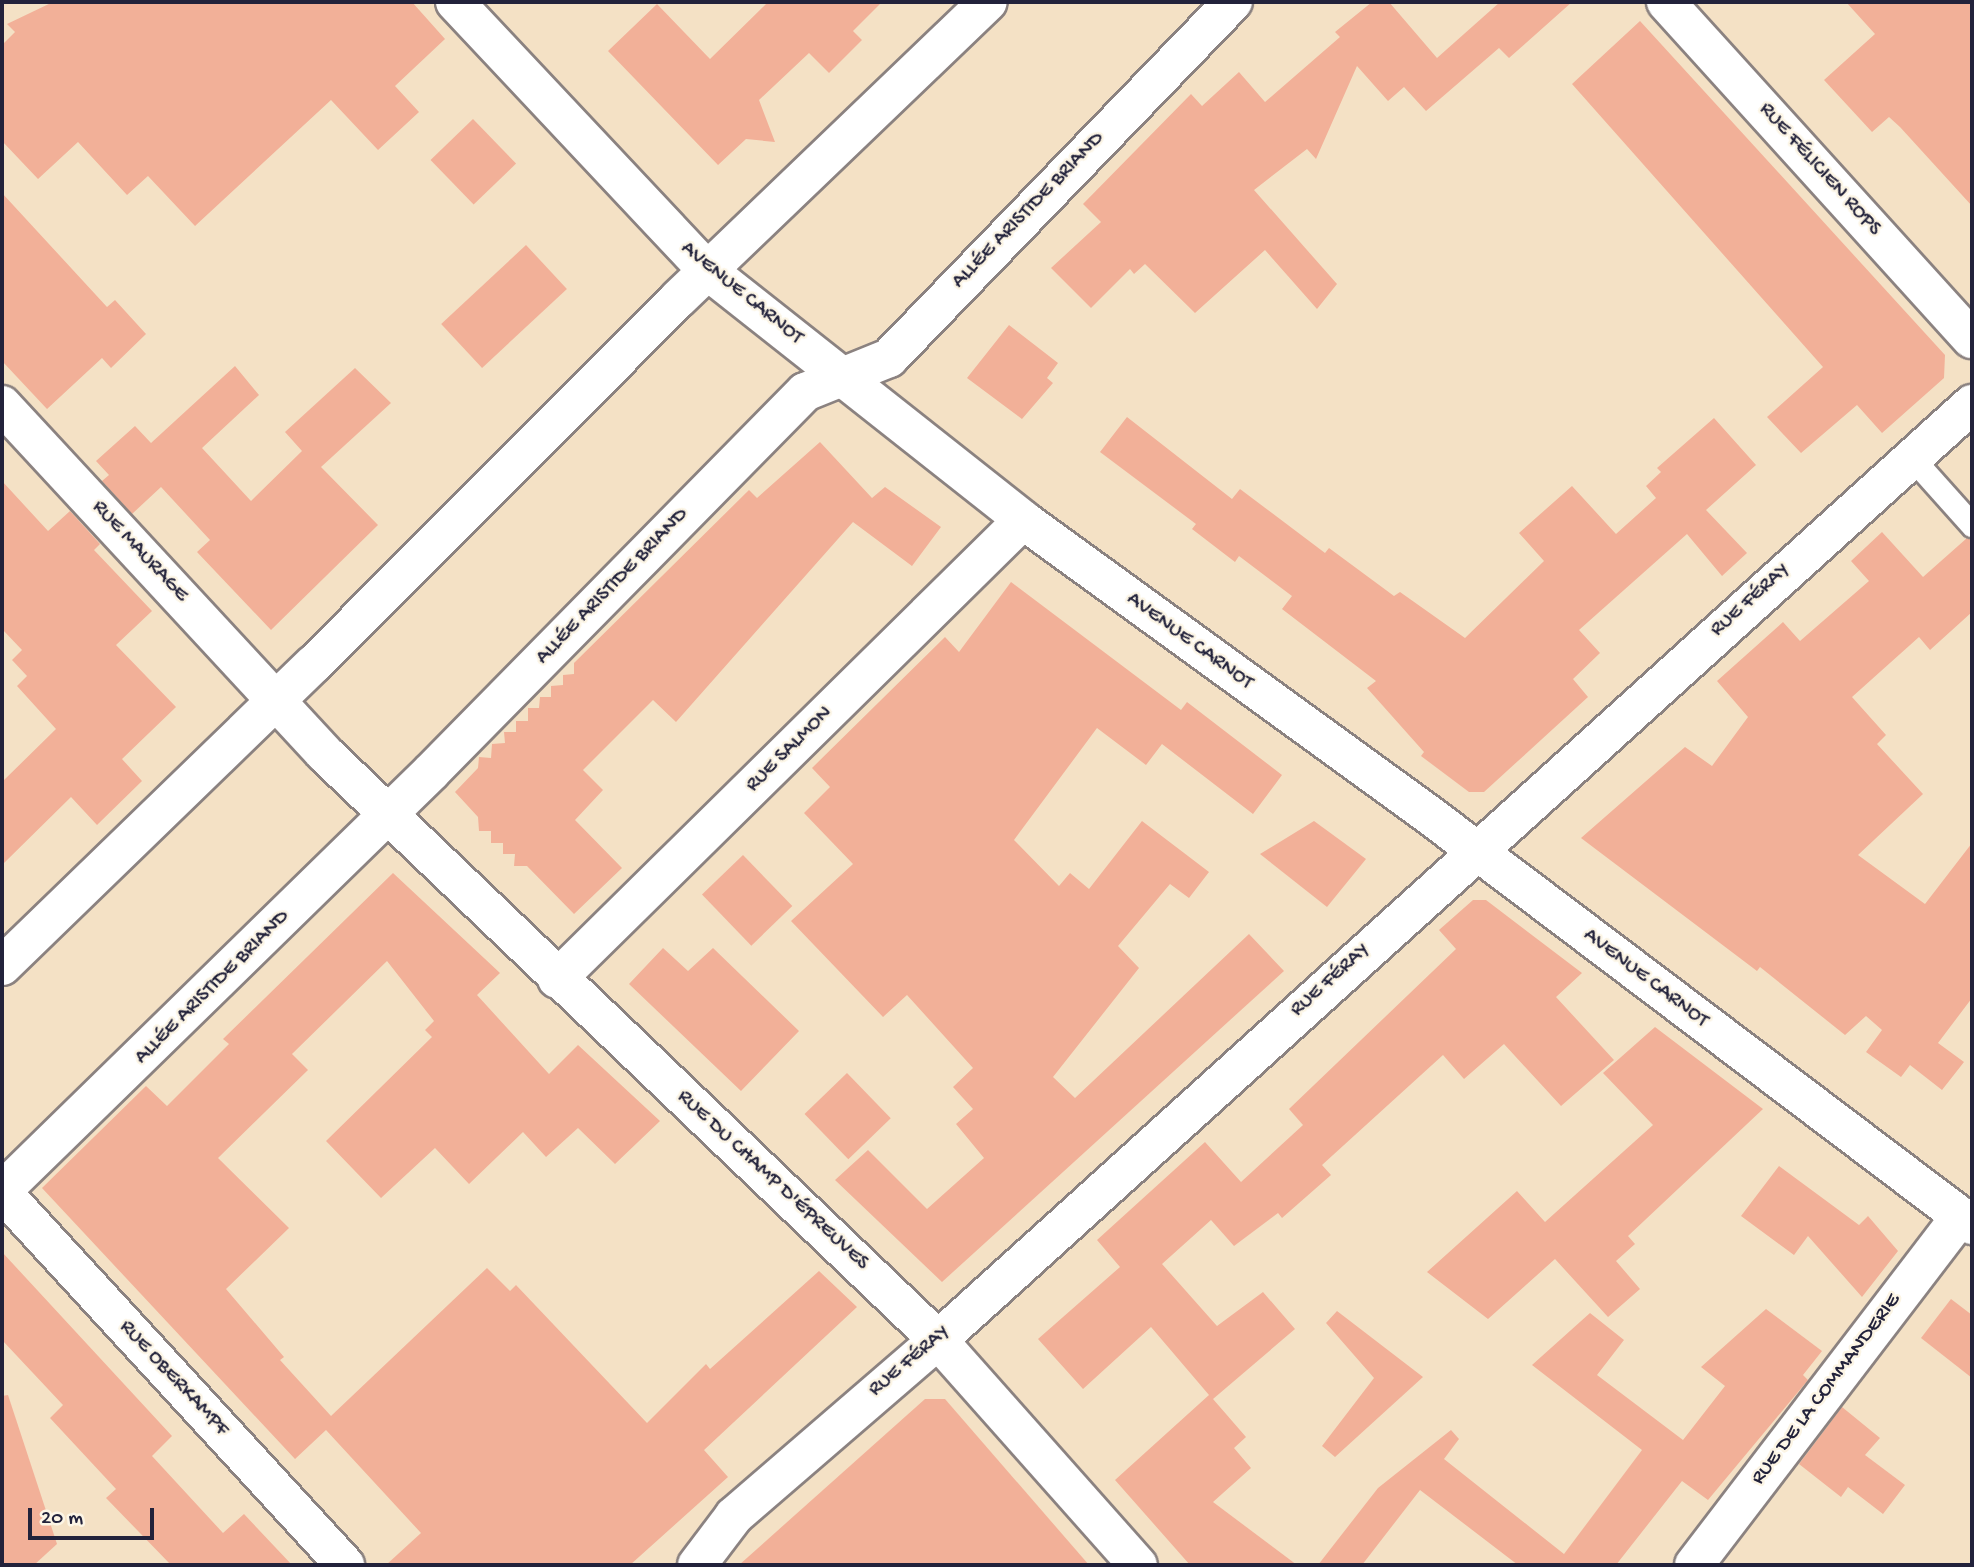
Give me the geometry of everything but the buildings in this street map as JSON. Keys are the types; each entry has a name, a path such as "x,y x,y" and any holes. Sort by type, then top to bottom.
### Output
{"street":[{"name":"AVENUE CARNOT","path":"455,2 707,270 1023,520 1475,851 1966,1221"},
{"path":"2,967 707,270 988,2"},
{"name":"ALLÉE ARISTIDE BRIAND","path":"2,1191 387,816 805,391 889,358 1233,2"},
{"name":"RUE FÉLICIEN ROPS","path":"1666,2 1972,339"},
{"name":"RUE MAURAGE","path":"2,404 274,701 387,816"},
{"name":"RUE FÉRAY","path":"696,1565 734,1516 938,1340 1475,851 1972,404"},
{"name":"RUE SALMON","path":"557,979 1023,520"},
{"name":"RUE DU CHAMP D'ÉPREUVES","path":"387,816 938,1340 1138,1565"},
{"name":"RUE OBERKAMPF","path":"2,1191 345,1565"},
{"name":"RUE DE LA COMMANDERIE","path":"1694,1565 1966,1221"}],"lane":[{"path":"1912,458 1972,525"}]}
